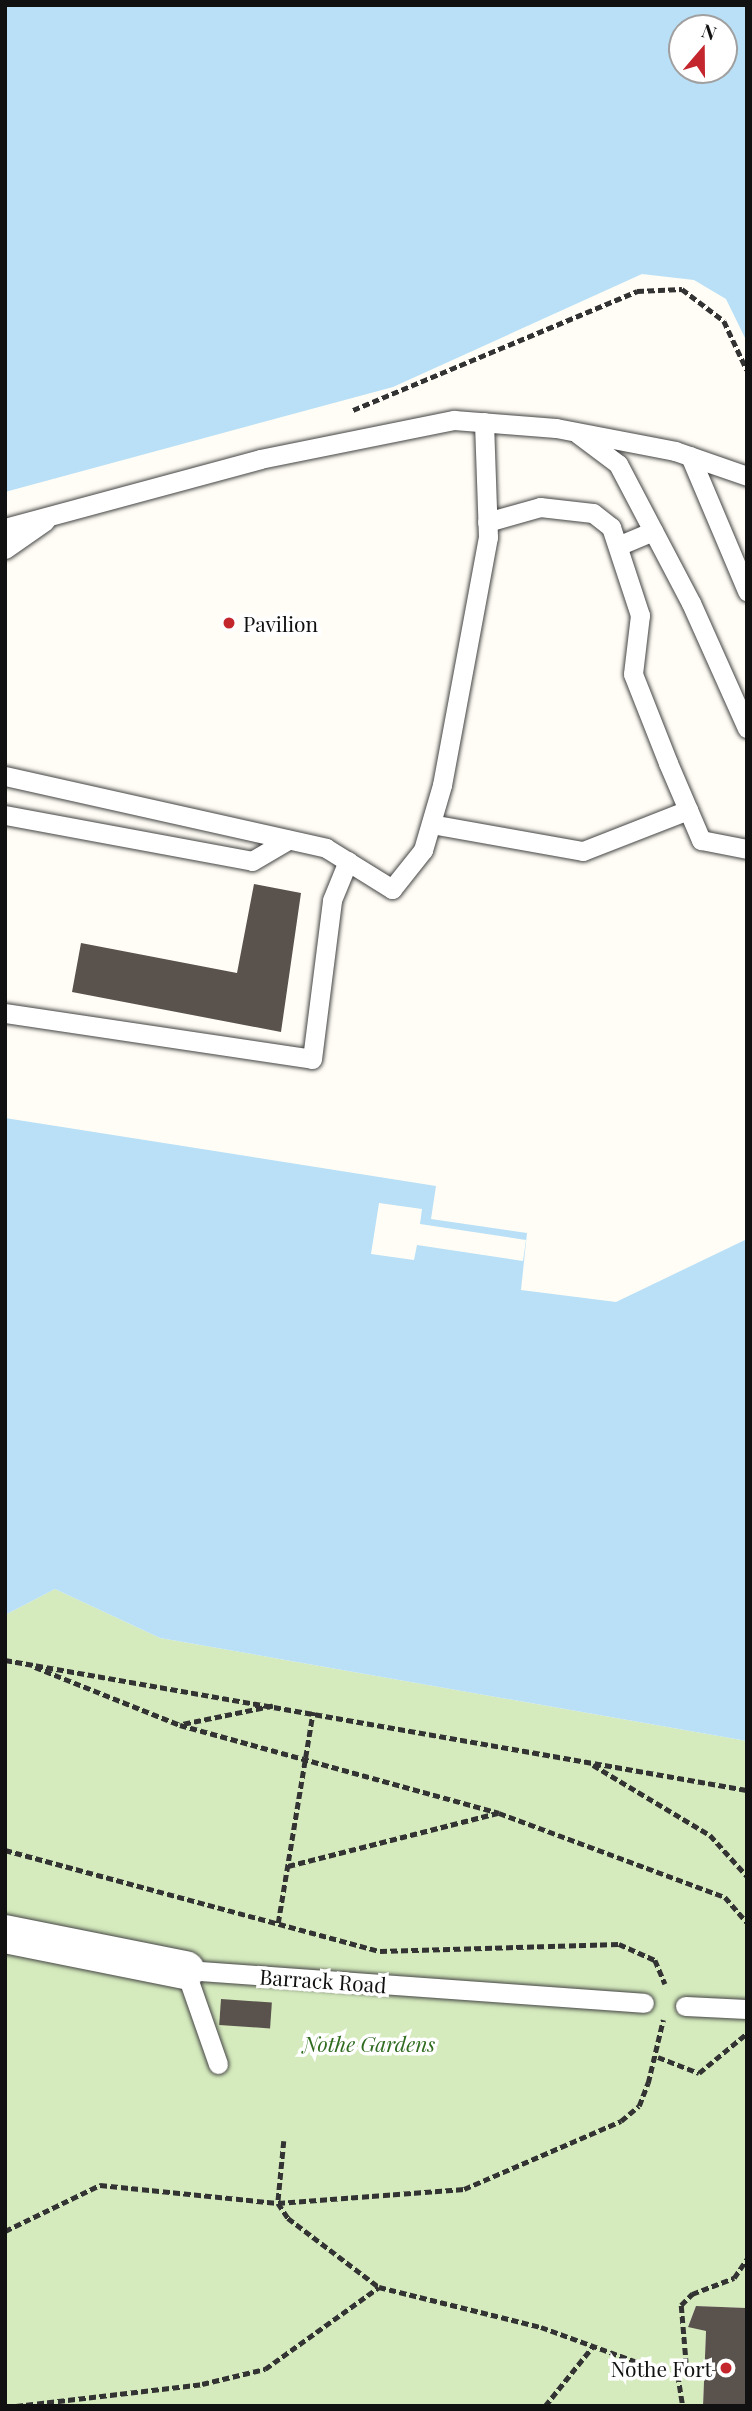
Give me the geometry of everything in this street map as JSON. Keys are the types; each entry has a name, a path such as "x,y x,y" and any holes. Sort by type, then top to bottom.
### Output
{"street":[{"name":"Barrack Road","path":"5,1934 185,1970"}],"lane":[{"path":"5,528 260,459 454,420 574,431 690,456 747,476"},
{"path":"5,776 326,848 392,888 423,850 431,824 487,522 484,422"},
{"path":"574,431 618,464 747,727"},
{"path":"690,456 747,591"},
{"path":"487,522 540,507 593,513 611,527 620,545 640,615 634,674 688,810 701,840 747,849"},
{"path":"5,549 54,514"},
{"path":"620,545 653,531"},
{"path":"431,824 583,851 688,810"},
{"path":"5,815 252,861 288,840"},
{"path":"5,1013 312,1059 332,900 348,861"},
{"path":"185,1970 218,2064"},
{"name":"Barrack Road","path":"185,1970 644,2003"},
{"path":"685,2006 747,2009"}],"path":[{"path":"344,412 637,291 682,289 724,321 747,370"},
{"path":"5,1660 276,1705 747,1790"},
{"path":"25,1663 180,1725 499,1813 725,1897 747,1922"},
{"path":"180,1725 276,1705"},
{"path":"278,1923 303,1758 313,1712"},
{"path":"588,1762 710,1835 747,1876"},
{"path":"288,1866 499,1813"},
{"path":"5,1850 380,1951 619,1944"},
{"path":"658,2057 699,2073 735,2044"},
{"path":"5,2231 100,2186 278,2203 464,2189 621,2122"},
{"path":"284,2141 278,2203 303,2231 379,2287 593,2346 678,2375"},
{"path":"683,2406 678,2375 686,2365 681,2305 692,2294 734,2278 747,2259"},
{"path":"16,2406 202,2384 265,2369 379,2287"},
{"path":"545,2406 593,2346"}],"green space":[{"name":"Nothe Gardens","path":"55,1589 160,1638 747,1741 747,2308 696,2306 688,2326 706,2331 703,2406 5,2406 5,1615"}],"water":[{"path":"5,5 747,5 747,342 726,299 694,280 642,274 393,387 5,492"},
{"path":"5,1118 436,1186 431,1219 527,1233 521,1290 616,1302 747,1239 747,1741 160,1638 55,1589 5,1615"}],"pier":[{"path":"379,1203 422,1209 420,1224 526,1240 523,1261 417,1245 414,1260 371,1254"}],"building":[{"path":"254,884 301,893 281,1032 72,992 81,943 237,973"},
{"path":"221,1999 272,2003 270,2028 219,2025"},
{"name":"Nothe Fort","path":"696,2306 747,2308 747,2406 703,2406 706,2331 688,2327"}],"place":[{"name":"Pavilion","path":"229,623"},
{"name":"Nothe Fort","path":"726,2368"}]}
